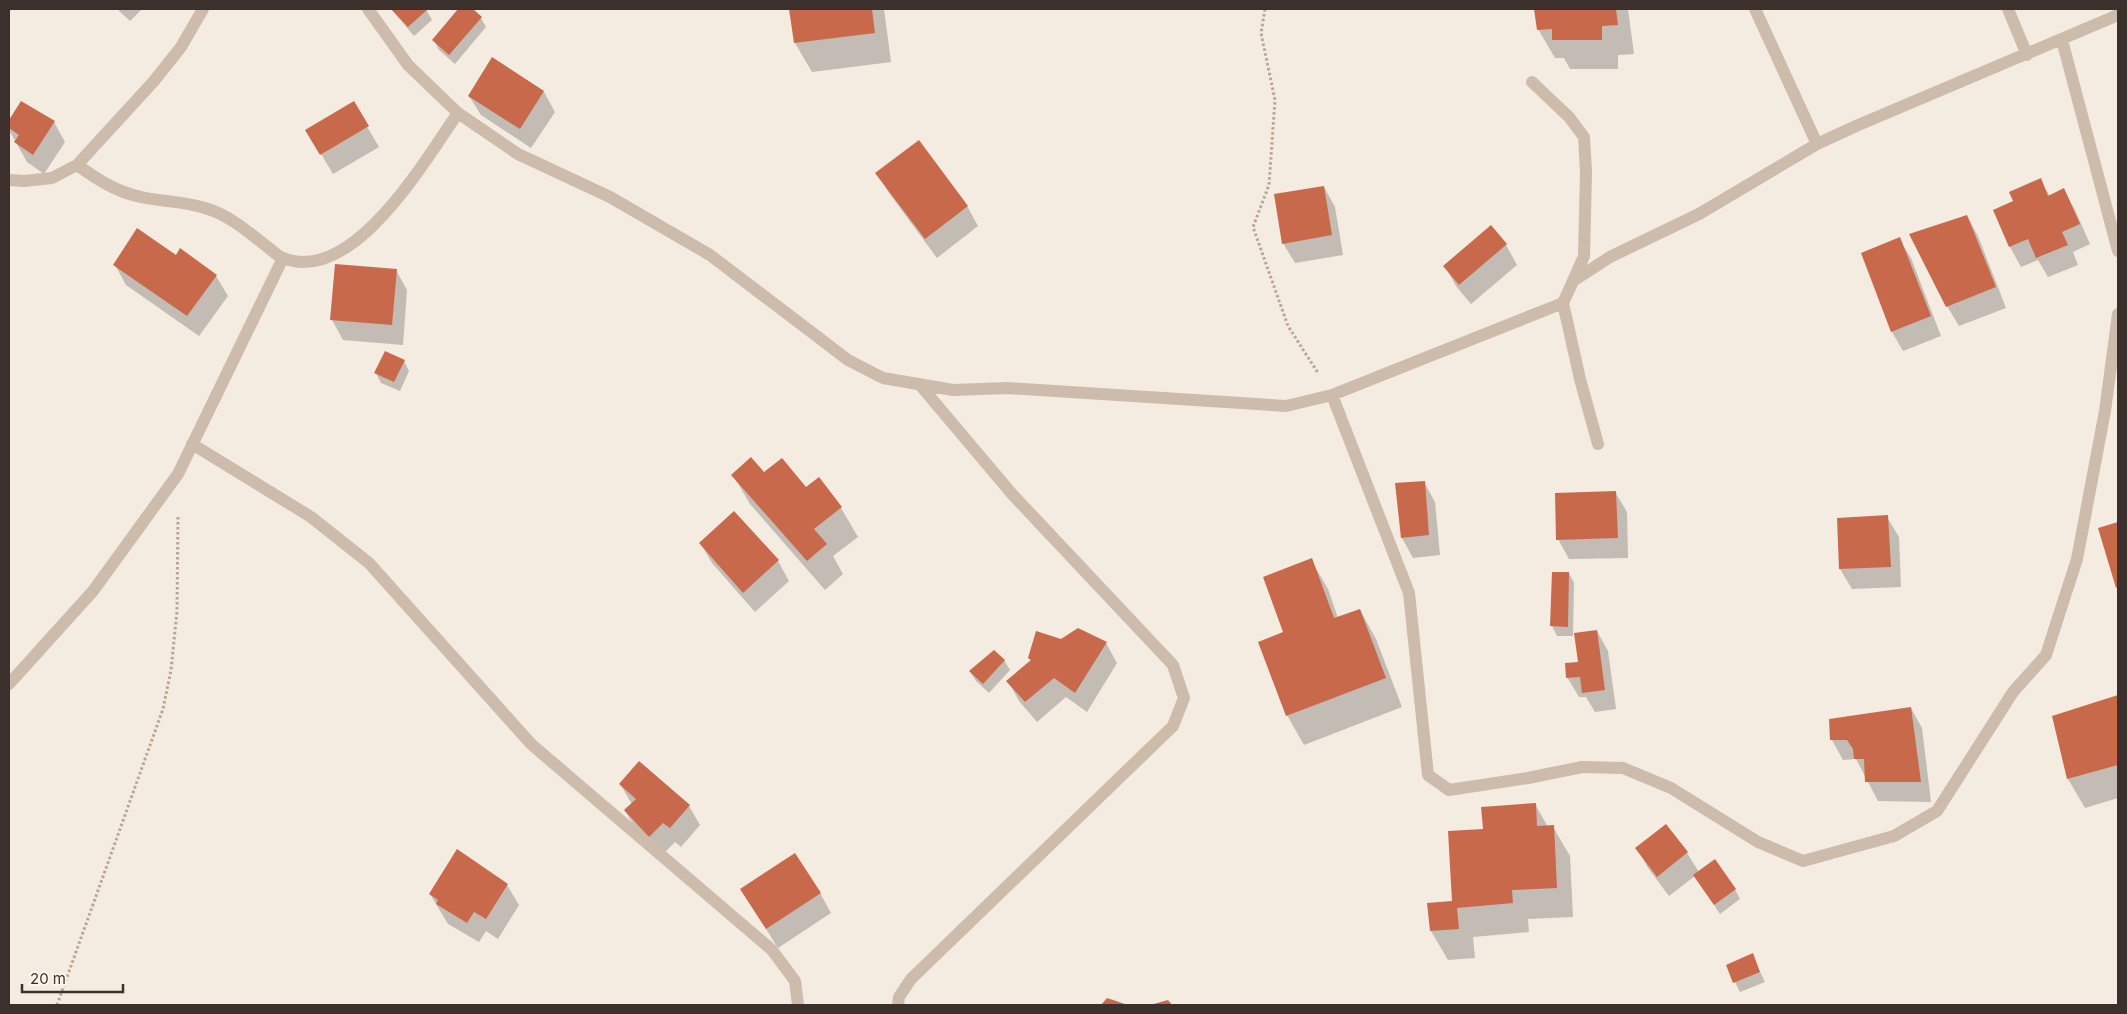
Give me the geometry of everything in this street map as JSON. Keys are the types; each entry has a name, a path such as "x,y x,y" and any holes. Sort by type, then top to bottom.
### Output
{"street":[{"path":"9,180 24,181 52,178 77,165 154,81 181,47 203,9"},
{"path":"368,9 408,65 458,113 518,154 610,197 710,255 848,360 882,378 953,390 1007,388 1286,406 1332,395 1563,303"},
{"path":"1756,9 1817,144"},
{"path":"2008,9 2027,55"},
{"path":"1573,281 1610,257 1699,214 1817,144 2118,15"},
{"path":"2062,40 2118,251"},
{"path":"1532,82 1569,117 1584,137 1586,172 1584,256 1563,303 1580,379 1598,444"},
{"path":"77,165 99,182 117,190 140,197 185,203 227,216 282,258 304,262 324,260 346,249 381,219 405,190 458,113"},
{"path":"9,684 93,591 178,474 282,258"},
{"path":"1332,395 1409,593 1428,775 1449,790 1528,778 1582,766 1622,768 1672,788 1758,842 1802,861 1894,836 1937,811 2014,692 2046,655 2077,559 2105,411 2118,314"},
{"path":"898,1005 899,997 911,979 1173,726 1184,698 1173,665 1012,494 920,385"},
{"path":"192,444 311,517 369,563 531,744 772,950 795,981 798,1005"}],"path":[{"path":"1265,9 1261,33 1275,100 1269,185 1253,227 1288,326 1332,395"},
{"path":"57,1005 163,709 177,612 178,514"}],"building":[{"path":"391,9 428,9 408,27"},
{"path":"458,9 473,9 482,17 449,55 432,40"},
{"path":"789,9 872,9 875,33 794,43"},
{"path":"1534,9 1616,9 1618,25 1602,26 1602,40 1552,40 1552,29 1537,30"},
{"path":"492,57 544,91 520,129 468,96"},
{"path":"21,101 55,121 33,155 14,142 19,135 9,128 9,120"},
{"path":"354,101 369,126 320,155 305,130"},
{"path":"919,140 968,206 925,239 875,173"},
{"path":"2041,178 2048,196 2064,188 2080,224 2062,232 2068,245 2036,258 2028,239 2009,247 1993,210 2013,201 2009,192"},
{"path":"1324,186 1332,235 1282,244 1274,194"},
{"path":"1967,215 1996,287 1946,307 1909,234"},
{"path":"1491,225 1507,244 1459,285 1443,266"},
{"path":"137,228 176,255 180,248 217,275 187,316 113,265"},
{"path":"1900,237 1931,316 1891,332 1861,253"},
{"path":"335,264 397,269 392,325 330,320"},
{"path":"385,351 405,360 394,382 374,373"},
{"path":"751,457 764,472 782,458 806,487 819,477 842,507 814,529 827,544 807,561 731,475"},
{"path":"1425,481 1429,535 1401,538 1395,483"},
{"path":"1616,491 1618,538 1556,540 1555,493"},
{"path":"734,511 779,560 743,593 699,543"},
{"path":"1888,515 1891,567 1839,569 1837,518"},
{"path":"2118,522 2118,587 2116,588 2098,528"},
{"path":"1312,558 1334,618 1360,609 1386,678 1286,716 1258,642 1283,632 1263,577"},
{"path":"1552,572 1569,572 1568,627 1550,626"},
{"path":"1078,628 1107,642 1075,693 1054,678 1025,702 1006,681 1031,660 1028,658 1036,631 1061,639"},
{"path":"1597,630 1605,690 1582,693 1580,677 1566,678 1565,663 1578,662 1574,633"},
{"path":"994,650 1005,660 983,684 969,671"},
{"path":"2118,695 2118,765 2067,779 2052,716"},
{"path":"1911,707 1921,782 1865,782 1864,759 1854,759 1853,749 1847,740 1830,740 1829,719"},
{"path":"639,761 690,805 670,828 663,823 649,837 624,810 636,799 619,784"},
{"path":"1536,803 1537,826 1554,825 1557,888 1512,890 1513,903 1457,908 1459,929 1430,931 1427,903 1452,901 1448,831 1483,829 1481,807"},
{"path":"1666,824 1688,852 1657,877 1635,848"},
{"path":"457,849 508,884 486,919 474,912 467,923 436,904 438,900 429,894"},
{"path":"795,853 821,893 766,929 740,889"},
{"path":"1715,859 1736,889 1714,905 1693,875"},
{"path":"1753,953 1760,972 1733,983 1726,965"},
{"path":"1107,998 1128,1005 1101,1005"},
{"path":"1168,1000 1172,1005 1150,1005"}]}
